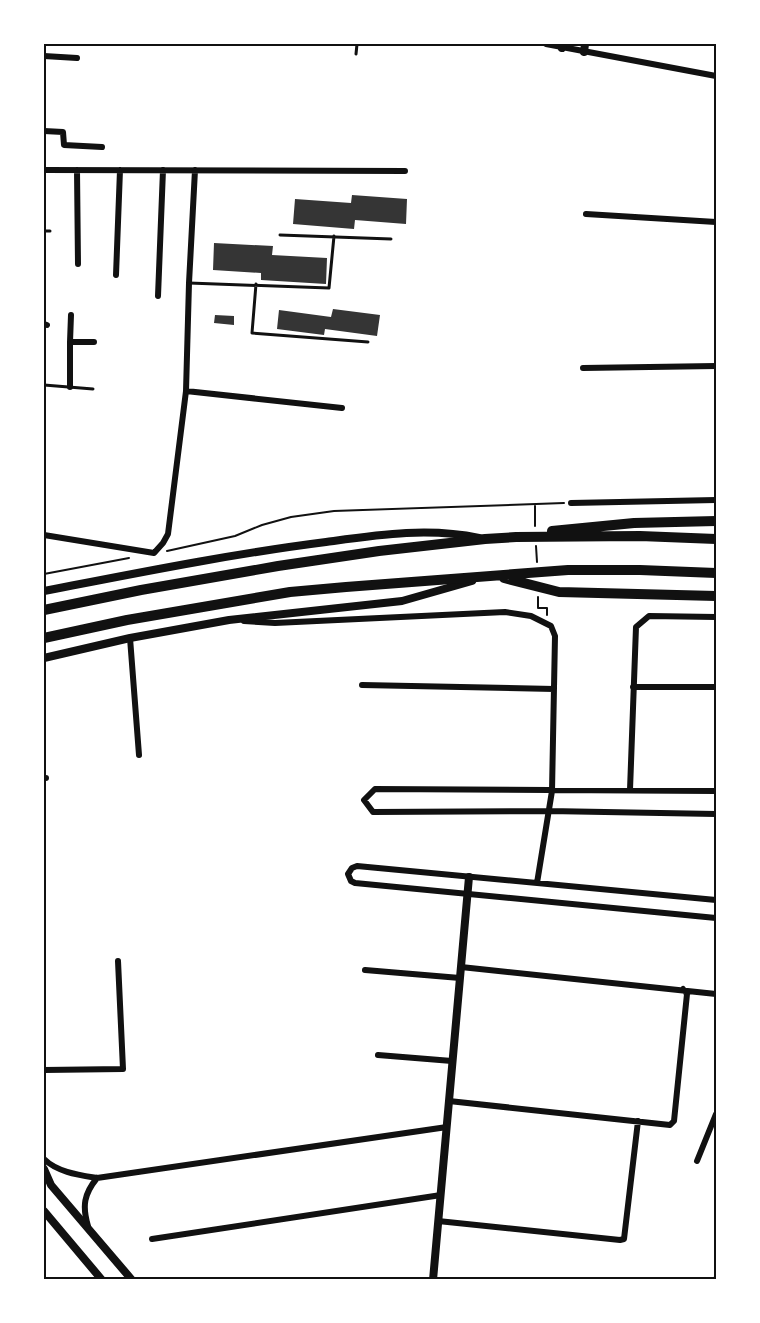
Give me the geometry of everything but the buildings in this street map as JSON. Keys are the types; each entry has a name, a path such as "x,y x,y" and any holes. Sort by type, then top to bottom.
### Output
{"highway":[{"path":"516,537 590,526 717,521"},
{"path":"44,610 278,566 379,551 485,539 640,536 717,539"},
{"path":"44,638 127,620 290,592 568,570 717,573"},
{"path":"492,575 559,592 715,597"}],"main road":[{"path":"44,591 283,547 371,536 417,531 457,533 485,539"},
{"path":"44,1169 51,1185 132,1280"},
{"path":"44,1211 102,1280"}],"street":[{"path":"546,44 585,48 717,76"},
{"path":"44,56 77,58"},
{"path":"44,132 63,132 64,145 102,147"},
{"path":"44,170 405,171"},
{"path":"77,170 78,264"},
{"path":"116,275 120,170"},
{"path":"158,297 163,170"},
{"path":"44,535 112,548 154,553 168,534 186,392 195,170"},
{"path":"586,214 717,222"},
{"path":"70,387 71,315"},
{"path":"70,342 94,342"},
{"path":"583,368 717,366"},
{"path":"186,392 342,408"},
{"path":"571,503 717,500"},
{"path":"44,658 229,620 402,601 492,575"},
{"path":"229,620 275,623 505,612 517,613 543,621 551,626 555,636 552,791 537,884"},
{"path":"630,790 636,627 649,616 717,617"},
{"path":"130,639 139,755"},
{"path":"362,685 554,689"},
{"path":"633,687 717,687"},
{"path":"717,791 375,789 364,800 373,812 549,811 717,814"},
{"path":"717,900 357,866 352,868 348,874 351,881 355,883 717,918"},
{"path":"433,1280 469,877"},
{"path":"44,1070 123,1069 118,961"},
{"path":"461,967 717,994"},
{"path":"365,970 460,978"},
{"path":"449,1101 670,1125 674,1121 687,994 683,989"},
{"path":"378,1054 452,1061"},
{"path":"697,1161 717,1114"},
{"path":"438,1221 624,1239 638,1121"},
{"path":"44,1159 71,1173 97,1178 447,1127"},
{"path":"88,1226 84,1201 88,1190 97,1178"},
{"path":"152,1239 441,1195"}],"lane":[{"path":"356,54 357,44"},
{"path":"44,231 50,231"},
{"path":"280,235 391,239"},
{"path":"189,283 329,288 334,236"},
{"path":"256,284 252,333 368,342"},
{"path":"44,385 93,389"}],"path":[{"path":"154,553 235,536 291,517 334,511 571,503"},
{"path":"535,504 535,527"},
{"path":"536,539 537,562"},
{"path":"44,574 132,557"},
{"path":"538,596 538,608"}]}
